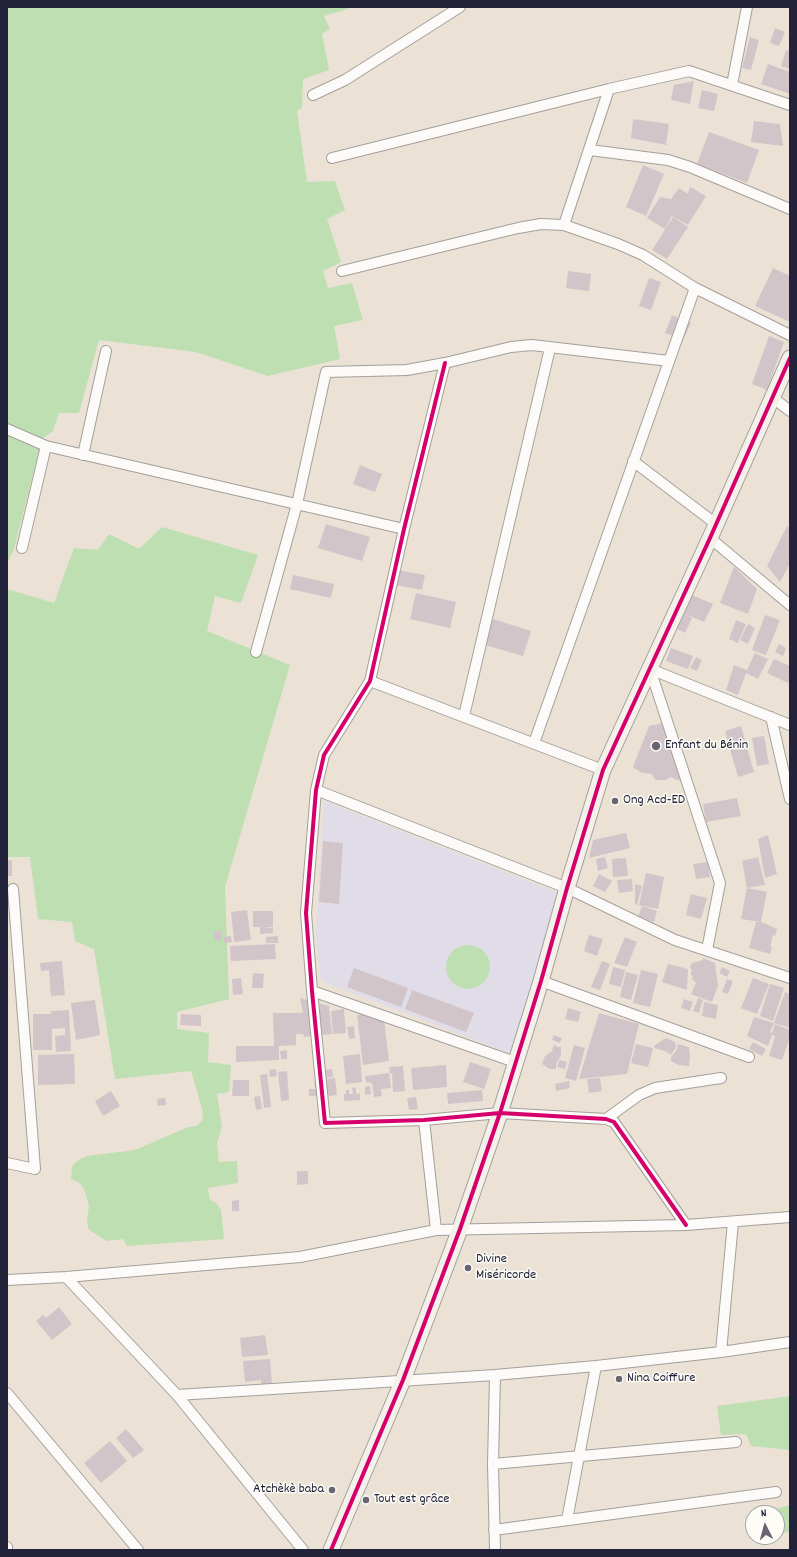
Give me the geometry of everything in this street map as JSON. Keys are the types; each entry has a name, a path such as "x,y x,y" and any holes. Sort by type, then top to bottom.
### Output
{"street":[{"path":"313,95 345,80 460,7"},
{"path":"732,85 747,7"},
{"path":"332,158 609,89 689,71 790,105"},
{"path":"564,225 609,89"},
{"path":"590,150 668,160 690,167 790,209"},
{"path":"342,271 518,228 541,224 564,225 618,244 643,255 694,288 790,335"},
{"path":"534,743 694,288"},
{"path":"256,652 297,504 326,372 407,370 445,363 511,347 532,345 669,361"},
{"path":"464,716 550,348"},
{"path":"83,455 106,351"},
{"path":"331,1550 403,1380 460,1229 500,1113 541,981 567,888 603,770 713,531 790,358"},
{"path":"445,363 404,529 370,681 324,755 316,790 306,913 325,1123 424,1120 500,1113 606,1119 614,1122 686,1225"},
{"path":"772,397 790,411"},
{"path":"7,429 46,446 404,529"},
{"path":"22,548 46,446"},
{"path":"633,461 713,531 790,605"},
{"path":"650,669 790,725"},
{"path":"650,669 720,883 707,950"},
{"path":"370,681 603,770"},
{"path":"771,718 790,799"},
{"path":"316,790 567,888 675,940 790,978"},
{"path":"7,1163 35,1169 13,888"},
{"path":"541,981 749,1057"},
{"path":"312,991 515,1062"},
{"path":"606,1119 639,1095 655,1088 721,1078"},
{"path":"424,1120 436,1230"},
{"path":"7,1280 66,1277 300,1257 436,1230 686,1225 790,1217"},
{"path":"721,1352 733,1222"},
{"path":"66,1277 177,1395 303,1550"},
{"path":"177,1395 495,1375 596,1366 721,1352 790,1342"},
{"path":"567,1520 596,1366"},
{"path":"494,1550 493,1464 495,1375"},
{"path":"7,1392 138,1550"},
{"path":"493,1464 736,1442"},
{"path":"494,1530 776,1492"}],"shaded area":[{"path":"324,801 566,896 517,1056 321,981 316,935"}],"green space":[{"path":"7,7 349,7 348,9 324,16 330,29 322,34 329,70 303,79 302,108 297,111 307,182 335,181 345,210 327,219 341,262 323,271 328,288 352,283 363,320 334,326 340,359 268,376 196,352 99,340 79,413 59,413 53,431 42,439 14,549 7,563"},
{"path":"162,527 258,555 241,603 215,596 207,631 290,665 225,887 229,999 177,1012 177,1029 209,1033 208,1062 231,1065 229,1092 217,1094 222,1127 217,1143 219,1162 237,1161 238,1183 208,1188 210,1200 216,1203 221,1210 224,1239 127,1246 123,1239 107,1241 89,1230 87,1222 89,1206 83,1187 78,1182 71,1179 72,1166 77,1161 87,1156 135,1150 188,1127 197,1126 202,1121 203,1112 191,1071 115,1079 94,949 75,941 72,922 38,919 30,857 7,857 7,589 54,603 74,548 98,550 109,534 139,549"},
{"path":"464,945 472,945 484,951 490,963 490,971 484,983 472,989 464,989 452,983 446,971 446,963 452,951"},
{"path":"790,1396 790,1450 751,1446 746,1434 721,1435 717,1406"},
{"path":"790,1505 790,1532 785,1532 785,1506"}],"building":[{"path":"775,28 785,32 779,46 770,43"},
{"path":"750,37 759,40 751,70 742,68"},
{"path":"786,50 790,51 790,69 781,66"},
{"path":"768,64 790,72 790,94 761,84"},
{"path":"694,81 690,104 671,100 674,85"},
{"path":"702,90 718,94 714,111 698,108"},
{"path":"633,119 669,124 666,145 631,138"},
{"path":"754,121 780,124 783,146 751,142"},
{"path":"709,132 759,150 747,183 697,164"},
{"path":"643,165 664,174 646,216 626,207"},
{"path":"690,187 706,196 688,225 672,216 665,229 647,218 660,197 671,199 679,188 688,194"},
{"path":"673,217 688,227 667,259 652,250"},
{"path":"773,268 790,276 790,322 755,306"},
{"path":"568,271 591,274 589,291 566,288"},
{"path":"649,278 661,282 651,310 639,306"},
{"path":"672,315 691,323 683,340 665,333"},
{"path":"769,336 784,342 767,390 752,384"},
{"path":"360,465 382,474 375,492 353,484"},
{"path":"326,524 370,537 362,561 318,548"},
{"path":"787,526 790,529 790,563 780,582 767,566"},
{"path":"734,567 757,589 748,614 720,603"},
{"path":"392,569 425,575 422,590 389,584"},
{"path":"293,575 334,584 331,598 290,589"},
{"path":"416,593 456,602 450,628 410,619"},
{"path":"692,595 713,604 704,622 683,613"},
{"path":"683,613 692,618 685,633 675,628"},
{"path":"765,615 780,620 766,655 752,650"},
{"path":"493,619 531,631 523,656 485,645"},
{"path":"736,620 746,624 738,643 729,639"},
{"path":"748,624 755,628 748,644 740,640"},
{"path":"779,644 786,648 783,656 775,652"},
{"path":"671,648 693,656 688,669 666,661"},
{"path":"755,653 768,659 758,679 746,673 738,695 726,690 734,665 747,670"},
{"path":"696,657 702,660 697,671 690,668"},
{"path":"774,659 790,666 790,680 788,683 767,673"},
{"name":"Enfant du Bénin","path":"666,722 680,781 670,777 666,780 655,780 652,774 642,773 633,767 649,726"},
{"path":"741,726 754,772 738,777 725,731"},
{"path":"764,736 769,764 757,766 752,738"},
{"path":"737,798 741,816 706,822 703,804"},
{"path":"626,833 630,848 589,858 593,840"},
{"path":"768,835 777,874 765,878 758,839"},
{"path":"323,841 343,843 339,904 319,902"},
{"path":"605,857 608,868 598,871 596,859"},
{"path":"758,857 765,885 747,888 742,861"},
{"path":"626,858 628,876 613,877 612,859"},
{"path":"12,860 12,876 7,876 7,861"},
{"path":"708,862 710,877 696,879 693,864"},
{"path":"646,873 664,877 658,909 639,905"},
{"path":"599,874 612,881 605,892 593,886"},
{"path":"632,879 633,891 619,893 617,880"},
{"path":"635,884 642,886 637,905 635,904"},
{"path":"747,888 767,892 761,922 741,919"},
{"path":"691,894 707,898 701,919 686,915"},
{"path":"642,906 657,911 654,922 638,917"},
{"path":"247,910 251,940 234,942 231,912"},
{"path":"253,911 273,911 273,927 262,927 273,928 273,933 260,934 260,927 253,927"},
{"path":"756,922 761,922 777,929 775,936 773,935 770,954 749,948"},
{"path":"214,931 221,931 222,940 215,941"},
{"path":"589,935 603,939 597,956 584,951"},
{"path":"231,936 232,942 224,943 224,937"},
{"path":"278,936 278,943 266,943 266,937"},
{"path":"625,937 637,942 627,967 614,963"},
{"path":"275,944 276,959 231,961 230,946"},
{"path":"703,958 715,963 718,986 712,1002 691,994 696,983 692,979 693,976 690,974 692,970 690,967 692,963 703,960"},
{"path":"62,961 65,995 51,996 49,970 41,971 40,963"},
{"path":"602,961 610,964 600,990 591,987"},
{"path":"668,964 688,969 687,990 662,982"},
{"path":"613,967 625,970 621,987 609,984"},
{"path":"722,967 730,971 727,977 719,973"},
{"path":"354,968 408,988 401,1007 347,987"},
{"path":"641,970 658,974 650,1007 633,1003"},
{"path":"626,972 638,975 631,1000 620,997"},
{"path":"253,973 264,974 263,988 252,988"},
{"path":"241,978 243,994 233,995 232,979"},
{"path":"753,978 769,984 757,1014 741,1008"},
{"path":"727,979 733,981 728,994 722,992"},
{"path":"770,984 784,988 773,1021 760,1016"},
{"path":"412,990 474,1013 466,1032 405,1009"},
{"path":"785,992 790,994 790,1028 774,1023"},
{"path":"300,998 329,1006 332,1034 304,1037 303,1034 296,1034 296,1045 279,1046 279,1060 236,1062 236,1046 274,1046 273,1013 303,1013"},
{"path":"698,998 703,1000 699,1013 693,1011"},
{"path":"684,999 693,1002 690,1011 681,1008"},
{"path":"95,1000 100,1035 76,1040 71,1003"},
{"path":"704,1002 718,1005 716,1019 702,1016"},
{"path":"568,1008 581,1012 578,1022 565,1019"},
{"path":"344,1009 346,1033 333,1034 331,1011"},
{"path":"69,1010 71,1051 56,1052 55,1036 65,1035 65,1028 52,1029 52,1050 33,1050 33,1014 51,1014 51,1011"},
{"path":"383,1012 389,1061 363,1065 357,1015"},
{"path":"599,1013 639,1024 627,1074 579,1079"},
{"path":"181,1014 201,1015 201,1026 180,1025"},
{"path":"754,1017 774,1023 770,1032 772,1033 775,1024 790,1030 790,1037 782,1060 769,1056 775,1036 772,1035 768,1046 747,1036"},
{"path":"354,1026 355,1038 349,1039 347,1027"},
{"path":"554,1035 562,1038 560,1043 552,1040"},
{"path":"666,1038 675,1042 676,1047 671,1055 665,1051 654,1048 655,1045"},
{"path":"753,1042 766,1049 762,1056 749,1049"},
{"path":"554,1044 561,1047 561,1055 556,1064 556,1069 550,1069 542,1064 545,1056 552,1051"},
{"path":"636,1044 653,1048 648,1067 631,1063"},
{"path":"678,1044 689,1047 689,1066 679,1065 671,1061 671,1057 676,1051"},
{"path":"574,1045 585,1048 576,1081 565,1078"},
{"path":"287,1050 287,1059 281,1059 280,1051"},
{"path":"74,1054 75,1084 38,1085 38,1055"},
{"path":"360,1054 362,1082 346,1084 343,1056"},
{"path":"559,1060 567,1062 565,1069 557,1067"},
{"path":"470,1062 491,1069 484,1089 463,1082"},
{"path":"446,1065 447,1087 413,1090 411,1068"},
{"path":"403,1066 405,1091 393,1092 392,1073 390,1074 389,1067"},
{"path":"276,1069 277,1076 270,1077 269,1070"},
{"path":"332,1069 333,1077 326,1078 325,1070"},
{"path":"287,1071 289,1100 281,1101 278,1072"},
{"path":"389,1073 391,1088 381,1089 382,1096 374,1097 372,1083 366,1082 365,1076"},
{"path":"267,1074 271,1107 264,1108 260,1075"},
{"path":"335,1078 337,1095 320,1097 319,1089 315,1088 314,1083 318,1082 318,1080"},
{"path":"600,1078 602,1091 589,1093 587,1079"},
{"path":"233,1080 249,1080 249,1096 232,1096"},
{"path":"569,1081 570,1088 556,1091 555,1084"},
{"path":"370,1086 371,1094 365,1095 365,1087"},
{"path":"356,1087 356,1094 360,1093 360,1100 344,1101 344,1094 346,1094 346,1090 349,1090 349,1094 353,1094 352,1088"},
{"path":"309,1089 316,1089 316,1096 309,1096"},
{"path":"482,1090 483,1101 448,1104 447,1093"},
{"path":"111,1091 120,1106 103,1116 95,1101"},
{"path":"260,1096 262,1109 256,1110 254,1097"},
{"path":"416,1097 418,1109 409,1110 407,1098"},
{"path":"165,1098 166,1105 158,1106 157,1099"},
{"path":"297,1171 308,1171 308,1184 297,1185"},
{"path":"239,1200 239,1211 232,1211 232,1201"},
{"path":"59,1307 72,1324 52,1340 36,1321 43,1315 46,1318"},
{"path":"265,1335 268,1355 242,1357 240,1338"},
{"path":"270,1359 272,1384 261,1384 261,1380 245,1382 243,1361"},
{"path":"126,1429 144,1450 133,1458 116,1438"},
{"path":"110,1441 127,1461 101,1483 84,1463"}],"cycle path":[{"path":"331,1550 403,1380 460,1229 500,1113 541,981 567,888 603,770 710,538 790,358"},
{"path":"445,363 404,529 370,681 324,755 316,790 306,913 325,1123 424,1120 500,1113 606,1119 614,1122 686,1225"}],"place":[{"name":"Enfant du Bénin","path":"656,746"},
{"name":"Ong Acd-ED","path":"615,801"},
{"name":"Divine Miséricorde","path":"468,1268"},
{"name":"Nina Coiffure","path":"619,1379"},
{"name":"Atchèkè baba","path":"332,1490"},
{"name":"Tout est grâce","path":"366,1500"}]}
